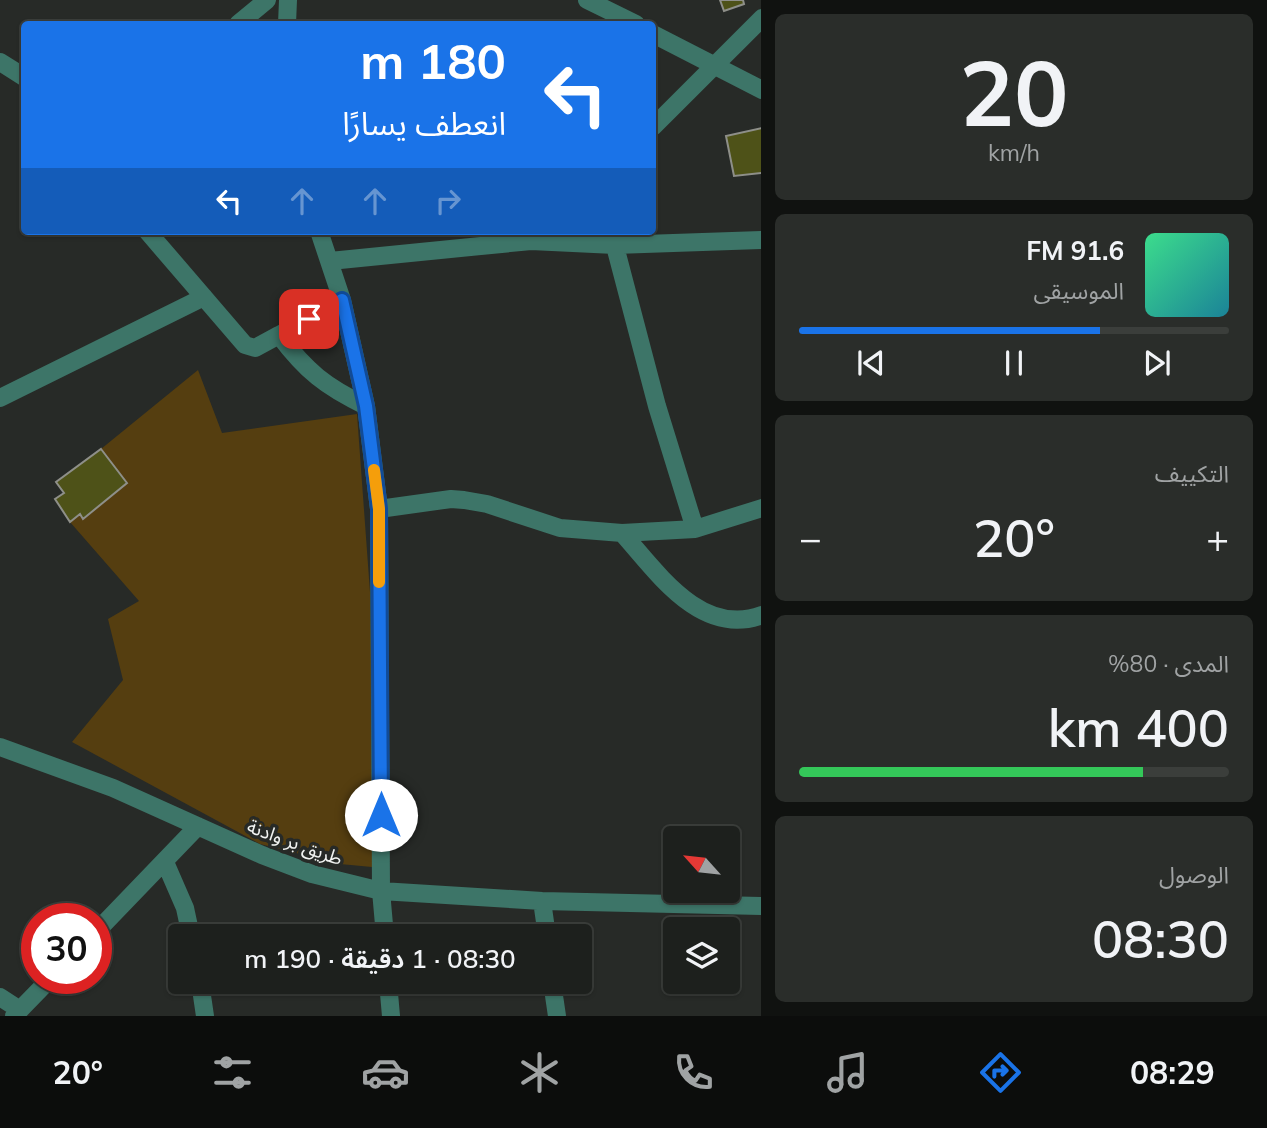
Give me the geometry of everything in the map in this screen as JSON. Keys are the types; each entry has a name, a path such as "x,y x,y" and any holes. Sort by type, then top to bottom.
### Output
{"street":[{"path":"242,21 267,0"},
{"path":"287,21 288,0"},
{"path":"587,0 630,21"},
{"path":"656,124 761,18"},
{"path":"656,36 761,90"},
{"path":"0,62 21,75"},
{"path":"150,235 249,348 255,348 342,300"},
{"path":"320,235 342,300 366,406 379,509 383,924"},
{"path":"330,261 531,241 613,238 761,240"},
{"path":"613,238 657,406 695,529"},
{"path":"0,398 204,297"},
{"path":"279,335 318,378 333,390 366,406"},
{"path":"379,509 451,499 464,500 487,504 560,528 622,533 695,529 761,508"},
{"path":"622,533 675,591 701,612 715,618 740,621 761,615"},
{"name":"طريق بر وادنة","path":"0,747 113,788 312,874 381,891 542,901 761,906"},
{"path":"112,916 198,826"},
{"path":"165,862 185,908 188,924"},
{"path":"542,901 545,924"},
{"path":"0,997 17,1013 35,994"},
{"path":"202,994 205,1016"},
{"path":"389,994 391,1016"},
{"path":"554,994 557,1016"}],"shaded area":[{"path":"198,370 222,433 357,414 370,592 374,781 372,867 340,864 260,844 72,742 123,680 108,619 139,601 70,522 80,514 84,519 126,483 101,449"}],"building":[{"path":"720,0 743,0 744,4 724,11"},
{"path":"761,128 761,173 734,176 726,136"},
{"path":"101,449 127,483 83,519 80,514 70,522 55,499 64,493 56,482"}],"slow traffic":[{"path":"374,470 379,509 379,582"}],"route":[{"path":"309,319 342,300 366,406 379,509 381,815"}]}
